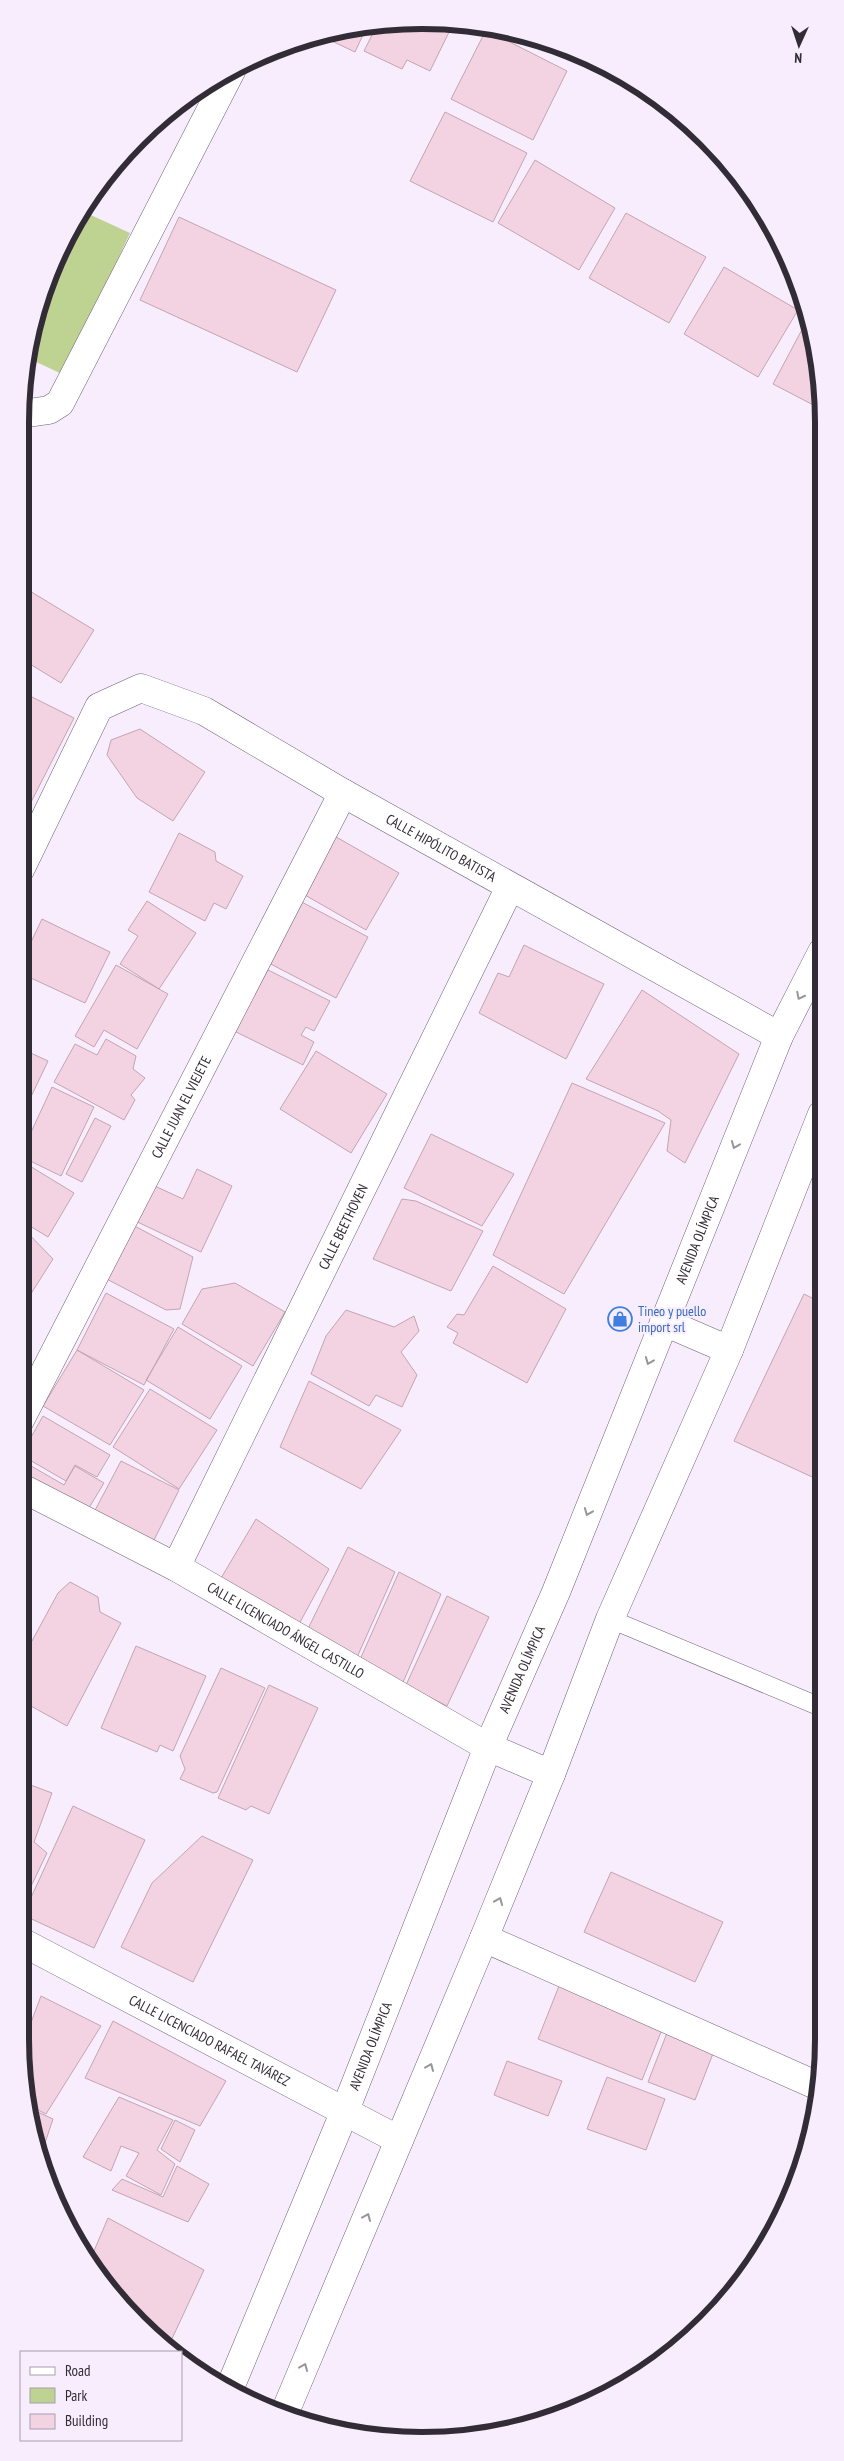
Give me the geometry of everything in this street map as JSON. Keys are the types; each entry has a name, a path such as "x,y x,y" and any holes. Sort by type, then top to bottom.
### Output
{"street":[{"path":"29,413 49,410 60,403 226,80"},
{"name":"CALLE HIPÓLITO BATISTA","path":"31,822 99,707 140,688 204,711 343,793 779,1036"},
{"name":"CALLE JUAN EL VIEJETE","path":"29,1403 343,793"},
{"name":"CALLE BEETHOVEN","path":"176,1568 510,887"},
{"name":"AVENIDA OLÍMPICA","path":"232,2383 344,2113 488,1747 556,1592 779,1036 815,966"},
{"path":"287,2408 484,1938 551,1774 610,1619 728,1350 815,1132"},
{"path":"664,1322 728,1350"},
{"name":"CALLE LICENCIADO ÁNGEL CASTILLO","path":"29,1492 176,1568 488,1747 551,1774"},
{"path":"484,1938 813,2084"},
{"name":"CALLE LICENCIADO RAFAEL TAVÁREZ","path":"29,1946 344,2113 399,2140"}],"lane":[{"path":"610,1619 815,1705"}],"green space":[{"path":"88,214 130,233 64,375 34,361 42,320 50,296 69,248"}],"building":[{"path":"422,29 450,30 430,71 407,60 402,69 364,51 374,32"},
{"path":"364,33 355,52 329,40"},
{"path":"484,34 497,36 567,71 533,140 451,99"},
{"path":"445,112 527,153 493,222 410,181"},
{"path":"535,160 615,208 579,270 498,223"},
{"path":"626,213 706,257 669,323 589,278"},
{"path":"179,217 336,290 297,372 140,300"},
{"path":"724,267 798,310 758,377 684,334"},
{"path":"804,327 812,371 814,406 773,384"},
{"path":"29,590 94,630 61,683 29,663"},
{"path":"29,696 74,718 29,806"},
{"path":"140,729 205,772 173,821 137,798 107,755 111,740"},
{"path":"179,833 215,852 216,861 243,876 226,909 214,903 205,921 149,892"},
{"path":"331,834 399,873 366,930 298,891"},
{"path":"296,899 368,937 336,998 263,960"},
{"path":"147,901 196,933 159,989 120,964 138,936 128,930"},
{"path":"42,919 110,952 85,1003 29,977 29,946"},
{"path":"524,945 604,984 566,1059 479,1013 498,973 509,977"},
{"path":"116,965 168,994 137,1049 104,1030 94,1047 75,1036"},
{"path":"260,966 330,1001 314,1031 306,1027 301,1035 314,1042 303,1065 228,1028"},
{"path":"642,990 739,1054 685,1163 667,1151 671,1120 658,1111 586,1079"},
{"path":"106,1039 136,1056 133,1069 145,1078 131,1095 135,1100 124,1120 54,1082 75,1044 97,1055"},
{"path":"316,1051 387,1094 351,1153 280,1109"},
{"path":"29,1052 48,1061 29,1101"},
{"path":"572,1083 665,1123 564,1294 493,1255"},
{"path":"52,1087 94,1107 61,1176 29,1160 29,1137"},
{"path":"95,1118 111,1126 82,1182 66,1174"},
{"path":"431,1134 514,1174 482,1226 404,1188"},
{"path":"29,1166 74,1193 48,1237 29,1225"},
{"path":"197,1169 232,1186 201,1252 129,1218 146,1182 183,1199"},
{"path":"402,1199 416,1201 483,1231 451,1291 373,1259"},
{"path":"127,1222 193,1257 180,1309 166,1310 99,1275"},
{"path":"29,1234 53,1259 29,1297"},
{"path":"493,1266 566,1309 527,1383 453,1343 458,1333 447,1327 457,1314 464,1315"},
{"path":"235,1283 285,1312 253,1366 182,1324 202,1289"},
{"path":"106,1293 174,1329 144,1385 77,1350"},
{"path":"804,1294 815,1300 815,1478 734,1441"},
{"path":"346,1310 394,1327 414,1316 419,1331 401,1352 417,1375 402,1407 376,1395 369,1406 311,1374 326,1336"},
{"path":"178,1327 242,1366 210,1419 146,1380"},
{"path":"77,1350 144,1390 110,1445 43,1406"},
{"path":"309,1381 401,1430 361,1489 280,1447"},
{"path":"150,1389 217,1430 179,1489 113,1447"},
{"path":"43,1416 110,1455 97,1477 75,1465 66,1481 29,1460 29,1441"},
{"path":"121,1461 179,1490 151,1546 92,1516"},
{"path":"29,1465 64,1485 75,1466 104,1483 84,1516 29,1483"},
{"path":"256,1519 329,1569 293,1635 214,1590"},
{"path":"348,1547 395,1572 354,1664 304,1637"},
{"path":"399,1572 441,1594 401,1687 358,1664"},
{"path":"70,1582 98,1597 100,1612 121,1623 67,1726 29,1705 29,1646 58,1593"},
{"path":"447,1596 489,1617 447,1706 406,1685"},
{"path":"136,1646 206,1676 173,1751 160,1745 157,1752 101,1728"},
{"path":"221,1668 265,1688 217,1792 213,1793 180,1779 185,1769 180,1756"},
{"path":"269,1685 318,1708 269,1814 251,1806 246,1810 218,1798"},
{"path":"29,1784 52,1793 34,1842 47,1853 29,1890"},
{"path":"73,1806 145,1840 94,1948 29,1918 29,1902"},
{"path":"202,1836 253,1860 193,1982 121,1947 152,1883"},
{"path":"611,1872 723,1922 695,1982 584,1932"},
{"path":"559,1986 663,2027 642,2080 538,2039"},
{"path":"41,1996 101,2026 46,2114 35,2108 30,2065 29,2028"},
{"path":"113,2021 226,2081 200,2126 85,2078"},
{"path":"667,2033 714,2051 695,2100 648,2082"},
{"path":"507,2061 562,2081 548,2116 494,2095"},
{"path":"607,2077 665,2099 646,2150 587,2129"},
{"path":"119,2097 173,2120 157,2150 175,2164 161,2195 126,2176 139,2153 121,2146 111,2171 83,2157"},
{"path":"35,2111 53,2119 44,2146"},
{"path":"175,2120 195,2130 180,2162 161,2149"},
{"path":"177,2166 209,2184 188,2222 112,2190 122,2179 163,2197"},
{"path":"108,2218 204,2270 171,2341 126,2298 93,2254"}],"place":[{"name":"Tineo y puello import srl","path":"620,1319"}]}
